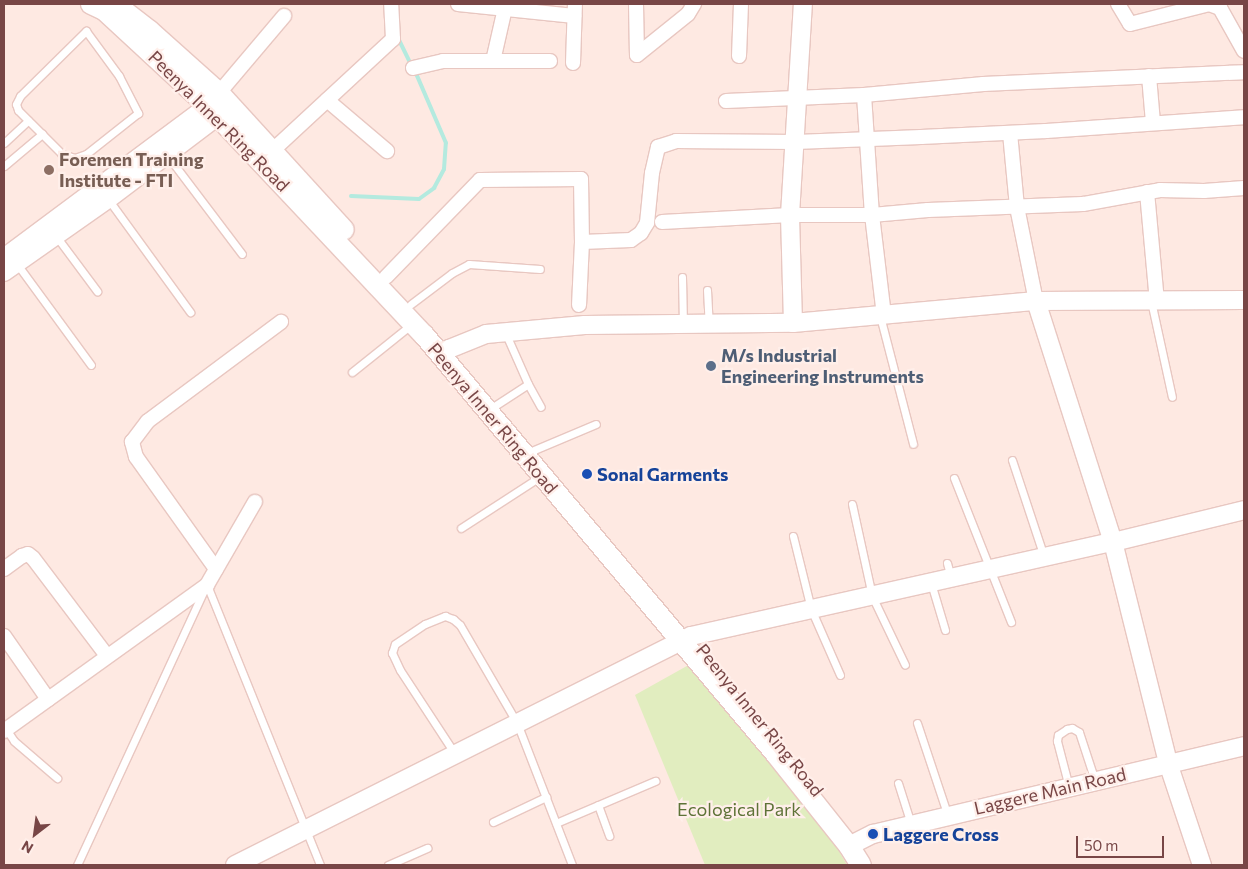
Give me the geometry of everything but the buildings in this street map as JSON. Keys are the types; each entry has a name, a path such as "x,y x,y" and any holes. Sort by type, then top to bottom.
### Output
{"main road":[{"name":"Peenya Inner Ring Road","path":"91,4 104,10 272,151 386,277 412,314"},
{"name":"Peenya Inner Ring Road","path":"115,4 150,31 496,405 853,843 873,865"},
{"name":"Peenya Inner Ring Road","path":"445,352 542,476 686,638"},
{"name":"Peenya Inner Ring Road","path":"853,843 861,865"}],"street":[{"path":"272,151 393,39 391,4"},
{"path":"458,4 574,10 573,63"},
{"path":"636,4 637,55 690,7"},
{"path":"739,56 741,4"},
{"path":"793,323 790,215 803,4"},
{"path":"1118,4 1130,24 1215,5 1244,51"},
{"path":"493,61 506,7"},
{"path":"8,264 56,236 166,155 219,105 284,16"},
{"path":"413,68 443,61 550,61"},
{"path":"726,101 864,95 983,84 1244,72"},
{"path":"1149,76 1154,123"},
{"path":"864,95 872,215 882,315"},
{"path":"327,100 387,151"},
{"path":"8,264 219,105"},
{"path":"582,242 631,240 641,233 647,223 652,173 658,147 676,141 796,142 1010,133 1244,117"},
{"path":"1010,133 1017,207 1036,302 1113,542 1168,764 1202,865"},
{"path":"386,277 480,180 581,179 582,242 579,306"},
{"path":"662,222 790,215 872,215 1083,204 1147,192 1244,188"},
{"path":"1147,192 1154,301"},
{"path":"445,352 486,334 585,325 793,323 1036,302 1244,300"},
{"path":"216,569 136,457 132,442 148,421 281,322"},
{"path":"5,730 206,584 255,502"},
{"path":"234,865 686,638 931,582 949,571 988,570 1244,510"},
{"path":"4,569 22,556 28,554 33,558 107,656"},
{"path":"4,636 48,699"},
{"name":"Laggere Main Road","path":"853,843 911,825 1244,746"}],"lane":[{"path":"86,31 119,76 138,113 86,154 75,158 62,154 42,134 18,110 16,104 20,96 86,31"},
{"path":"4,143 28,121"},
{"path":"4,166 42,134"},
{"path":"166,155 242,254"},
{"path":"108,199 190,312"},
{"path":"56,236 97,291"},
{"path":"8,264 91,365"},
{"path":"352,372 452,273 469,264 540,269"},
{"path":"682,277 683,324"},
{"path":"707,290 709,324"},
{"path":"1154,301 1172,397"},
{"path":"882,315 913,444"},
{"path":"506,332 528,384 541,407"},
{"path":"496,405 528,384"},
{"path":"534,450 596,424"},
{"path":"1012,460 1044,557"},
{"path":"461,528 542,476"},
{"path":"954,478 988,570 1011,622"},
{"path":"852,504 872,596 905,664"},
{"path":"793,536 811,609 840,675"},
{"path":"931,582 945,630"},
{"path":"206,584 320,865"},
{"path":"77,865 206,584"},
{"path":"455,754 400,670 392,653 395,644 425,624 445,616 453,618 460,625 517,723 572,865"},
{"path":"917,723 948,816"},
{"path":"1069,787 1057,741 1058,735 1067,729 1075,729 1079,732 1095,781"},
{"path":"5,730 14,741 57,778"},
{"path":"556,823 655,781"},
{"path":"898,783 911,825"},
{"path":"493,822 546,798"},
{"path":"598,805 609,836"},
{"path":"388,865 427,848"}],"green space":[{"name":"Ecological Park","path":"694,662 835,844 847,865 705,865 635,695"}],"waterway":[{"path":"398,38 411,65"},
{"path":"351,196 419,199 434,188 444,169 446,143 415,71"}],"place":[{"name":"Foremen Training Institute - FTI","path":"49,170"},
{"name":"M/s Industrial Engineering Instruments","path":"711,366"},
{"name":"Sonal Garments","path":"587,474"},
{"name":"Laggere Cross","path":"873,834"}]}
